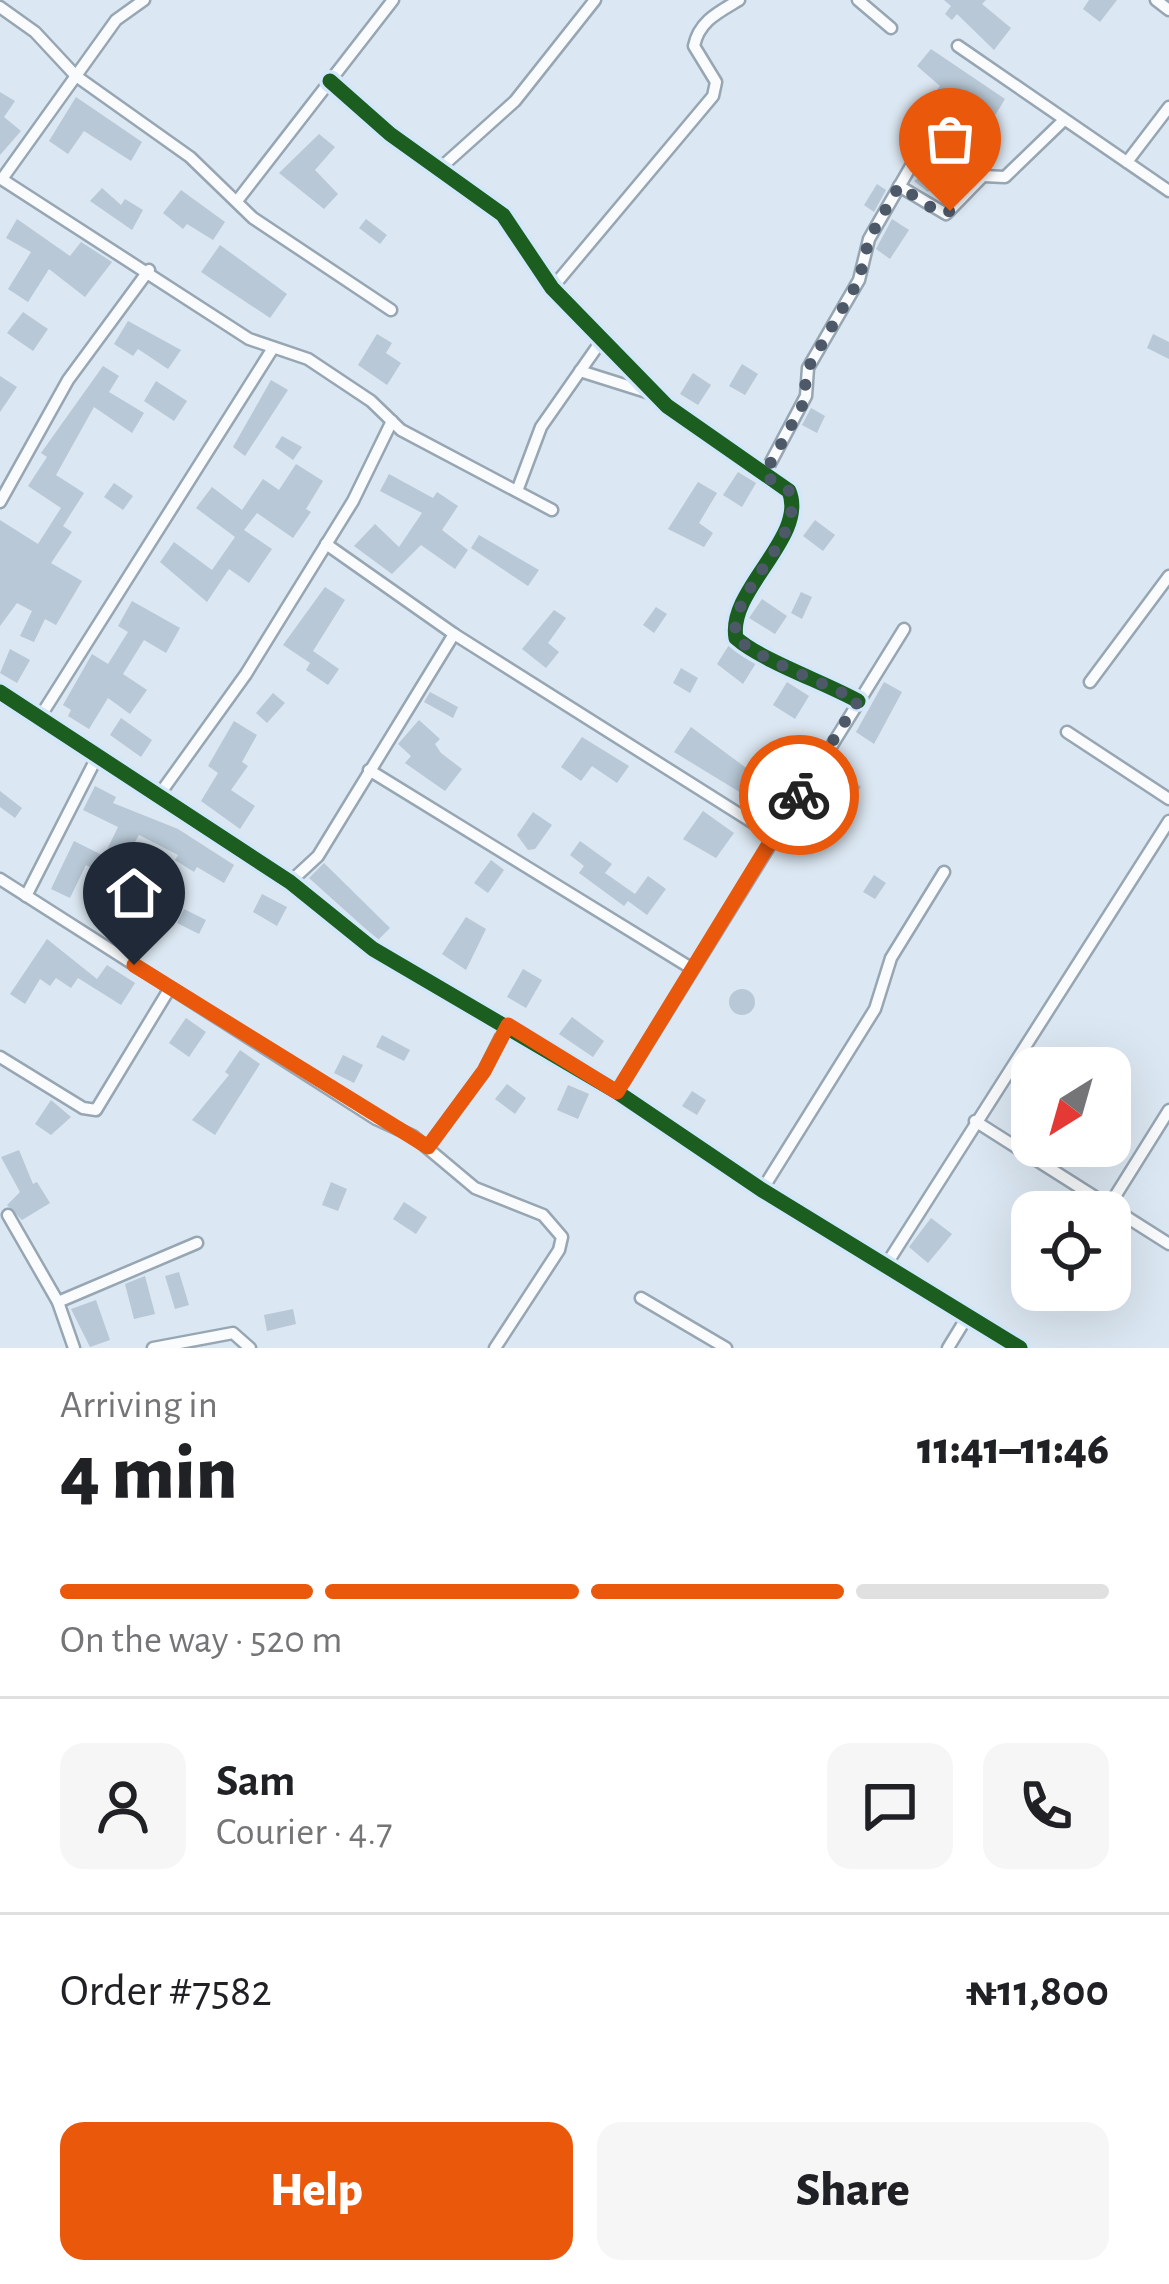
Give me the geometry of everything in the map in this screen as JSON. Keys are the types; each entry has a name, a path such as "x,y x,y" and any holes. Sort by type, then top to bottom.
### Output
{"street":[{"path":"144,0 116,20 1,178 149,270 233,329 308,359 392,421 552,510"},
{"path":"237,201 393,0"},
{"path":"437,171 515,100 595,0"},
{"path":"552,288 712,96 716,82 694,46 696,37 713,16 740,0"},
{"path":"858,0 891,28"},
{"path":"1156,0 1169,10"},
{"path":"0,7 35,32 76,76 165,137 253,218 392,310"},
{"path":"958,46 1169,191"},
{"path":"330,81 437,171 503,215 552,288 656,395 789,491 792,504 776,548 737,609 736,638 764,657 805,671 858,701"},
{"path":"1127,163 1169,107"},
{"path":"764,475 802,406 808,368 859,280 869,239 911,166 928,157 947,159 997,178 1014,171 1064,120"},
{"path":"899,186 946,214 983,176"},
{"path":"0,502 68,380 149,270"},
{"path":"517,490 535,439 604,337"},
{"path":"40,717 273,348"},
{"path":"580,371 656,395"},
{"path":"159,795 222,712 326,544 392,421"},
{"path":"326,544 454,634 773,836"},
{"path":"1090,682 1169,576"},
{"path":"617,1092 904,628"},
{"path":"290,882 318,856 454,634"},
{"path":"0,692 290,882 373,949 617,1092 762,1190 1019,1348"},
{"path":"1067,732 1169,799"},
{"path":"26,896 98,755"},
{"path":"369,770 691,968"},
{"path":"886,1265 1169,821"},
{"path":"762,1190 875,1009 891,958 944,872"},
{"path":"0,879 428,1147 475,1187 543,1215 562,1238 538,1286 495,1348"},
{"path":"0,1057 83,1108 96,1110 170,988"},
{"path":"428,1147 484,1071 508,1025"},
{"path":"1118,1191 1169,1110"},
{"path":"975,1120 1086,1191"},
{"path":"8,1215 58,1302 74,1348"},
{"path":"1131,1220 1169,1244"},
{"path":"58,1302 197,1243"},
{"path":"641,1298 726,1348"},
{"path":"948,1348 967,1317"},
{"path":"153,1348 233,1333 250,1348"}],"building":[{"path":"944,0 986,0 982,4 1011,28 994,50 957,14 952,20 945,14 951,6"},
{"path":"1089,0 1117,0 1100,22 1083,9"},
{"path":"931,49 1005,99 994,117 962,97 956,106 936,91 940,86 917,66"},
{"path":"0,92 15,101 4,117 21,131 0,155"},
{"path":"76,97 142,142 131,161 84,131 68,154 49,141"},
{"path":"319,134 335,147 315,170 338,194 324,209 279,173"},
{"path":"932,169 942,179 928,192 914,181"},
{"path":"877,184 886,190 874,212 864,205"},
{"path":"102,188 121,205 125,199 143,210 132,230 90,201"},
{"path":"181,190 225,222 213,240 187,224 183,229 163,213"},
{"path":"17,219 70,256 81,242 112,262 85,297 49,269 28,302 8,289 31,252 6,238"},
{"path":"366,219 387,235 380,244 359,228"},
{"path":"892,219 909,230 890,259 876,249"},
{"path":"220,245 287,294 270,318 201,272"},
{"path":"23,312 48,329 33,351 7,333"},
{"path":"128,321 181,350 168,369 138,349 133,356 114,344"},
{"path":"377,334 392,343 386,353 401,363 387,385 358,365"},
{"path":"1153,334 1169,342 1169,359 1147,348"},
{"path":"742,364 758,374 745,395 729,386"},
{"path":"103,366 119,376 109,392 144,413 132,433 94,407 56,475 84,493 63,526 72,532 51,563 82,581 56,625 45,619 34,642 20,636 32,611 17,603 0,626 0,520 38,544 61,508 28,486 47,457 41,453"},
{"path":"693,373 711,385 698,405 680,394"},
{"path":"0,376 17,387 0,412"},
{"path":"271,380 288,390 245,456 233,447"},
{"path":"156,381 187,401 174,421 144,401"},
{"path":"811,408 825,416 817,433 802,425"},
{"path":"282,436 302,447 293,460 275,447"},
{"path":"296,464 323,481 306,509 311,512 293,538 257,513 244,530 272,549 249,583 229,569 207,602 160,562 174,542 212,570 235,537 196,508 212,487 242,510 263,479 279,490"},
{"path":"738,472 756,483 742,507 723,495"},
{"path":"389,474 433,498 437,492 458,506 442,530 468,550 455,569 421,545 392,574 354,546 375,524 399,547 422,513 380,491"},
{"path":"698,482 717,493 699,523 713,533 704,547 668,529"},
{"path":"114,483 133,496 123,510 104,497"},
{"path":"815,520 835,535 823,551 803,536"},
{"path":"479,535 539,570 528,586 471,548"},
{"path":"325,587 345,600 313,651 339,669 328,685 306,670 310,663 283,645"},
{"path":"801,592 812,597 802,619 791,613"},
{"path":"762,599 787,616 775,634 749,618"},
{"path":"132,601 180,628 166,653 144,640 123,674 147,690 130,714 108,698 89,729 68,716 71,710 63,705 92,654 108,664 128,632 118,626"},
{"path":"656,607 667,614 654,633 643,625"},
{"path":"554,610 566,618 548,643 559,652 546,668 522,649"},
{"path":"729,645 756,663 743,684 717,664"},
{"path":"10,649 30,660 17,683 0,673"},
{"path":"681,668 698,678 690,693 673,683"},
{"path":"787,682 809,696 795,719 773,705"},
{"path":"884,682 902,692 874,744 856,732"},
{"path":"430,692 458,707 453,718 424,702"},
{"path":"273,693 285,703 267,723 256,713"},
{"path":"121,718 152,740 141,757 110,735"},
{"path":"419,720 440,739 435,744 441,753 462,769 445,791 405,763 411,756 398,744"},
{"path":"234,721 257,735 242,762 248,766 231,790 255,806 240,829 201,801 218,773 208,766"},
{"path":"691,727 757,776 746,796 674,752"},
{"path":"582,737 629,766 617,783 592,766 581,781 561,767"},
{"path":"840,771 861,787 825,833 804,816"},
{"path":"95,786 116,797 113,803 178,829 234,865 224,883 197,867 194,872 175,860 178,855 139,835 113,881 86,865 70,898 51,889 74,841 104,856 118,827 83,810"},
{"path":"0,791 22,808 15,818 0,807"},
{"path":"703,811 734,833 716,858 683,839"},
{"path":"533,812 552,825 535,849 528,850 517,835"},
{"path":"580,841 612,864 605,873 635,894 648,876 666,889 647,915 628,901 624,906 579,873 584,866 570,855"},
{"path":"491,860 504,870 488,893 474,883"},
{"path":"324,863 390,928 378,940 309,878"},
{"path":"874,875 886,883 875,899 863,892"},
{"path":"262,894 287,907 277,926 253,912"},
{"path":"184,909 206,920 199,934 177,923"},
{"path":"466,917 486,929 466,970 442,954"},
{"path":"47,939 97,979 107,965 135,983 121,1005 78,978 71,988 56,978 50,986 40,979 25,1004 10,994"},
{"path":"523,969 542,980 526,1008 507,997"},
{"path":"742,989 755,1002 742,1015 729,1002"},
{"path":"572,1017 604,1041 593,1057 559,1034"},
{"path":"186,1018 206,1032 189,1057 169,1043"},
{"path":"382,1035 410,1050 404,1061 376,1047"},
{"path":"240,1050 260,1064 215,1135 192,1120 229,1075 225,1072"},
{"path":"343,1055 363,1065 354,1083 334,1073"},
{"path":"507,1084 526,1098 515,1114 495,1099"},
{"path":"568,1085 589,1094 578,1119 557,1110"},
{"path":"692,1091 706,1100 697,1115 682,1106"},
{"path":"51,1100 71,1117 51,1135 35,1124"},
{"path":"19,1150 33,1184 37,1182 50,1203 22,1220 7,1205 20,1192 1,1157"},
{"path":"331,1182 347,1189 338,1211 322,1205"},
{"path":"404,1202 427,1217 416,1234 393,1219"},
{"path":"931,1218 952,1234 928,1263 909,1247"},
{"path":"179,1272 189,1305 175,1309 165,1276"},
{"path":"145,1276 155,1314 134,1319 125,1284"},
{"path":"96,1300 110,1340 90,1347 71,1309"},
{"path":"293,1309 296,1324 267,1331 264,1315"}],"cycle path":[{"path":"330,81 390,134 503,215 552,288 667,406 789,491 792,509 787,527 743,601 736,638 761,655 858,701"},
{"path":"0,692 290,882 373,949 617,1092 762,1190 1020,1348"}],"way so far":[{"path":"799,795 858,701 805,671 764,657 736,638 737,609 770,560 792,504 789,491 764,475 802,406 808,368 859,280 869,239 899,186 941,214 950,211"}],"route":[{"path":"134,965 428,1147 450,1111 484,1071 508,1025 617,1092 799,795"}]}
